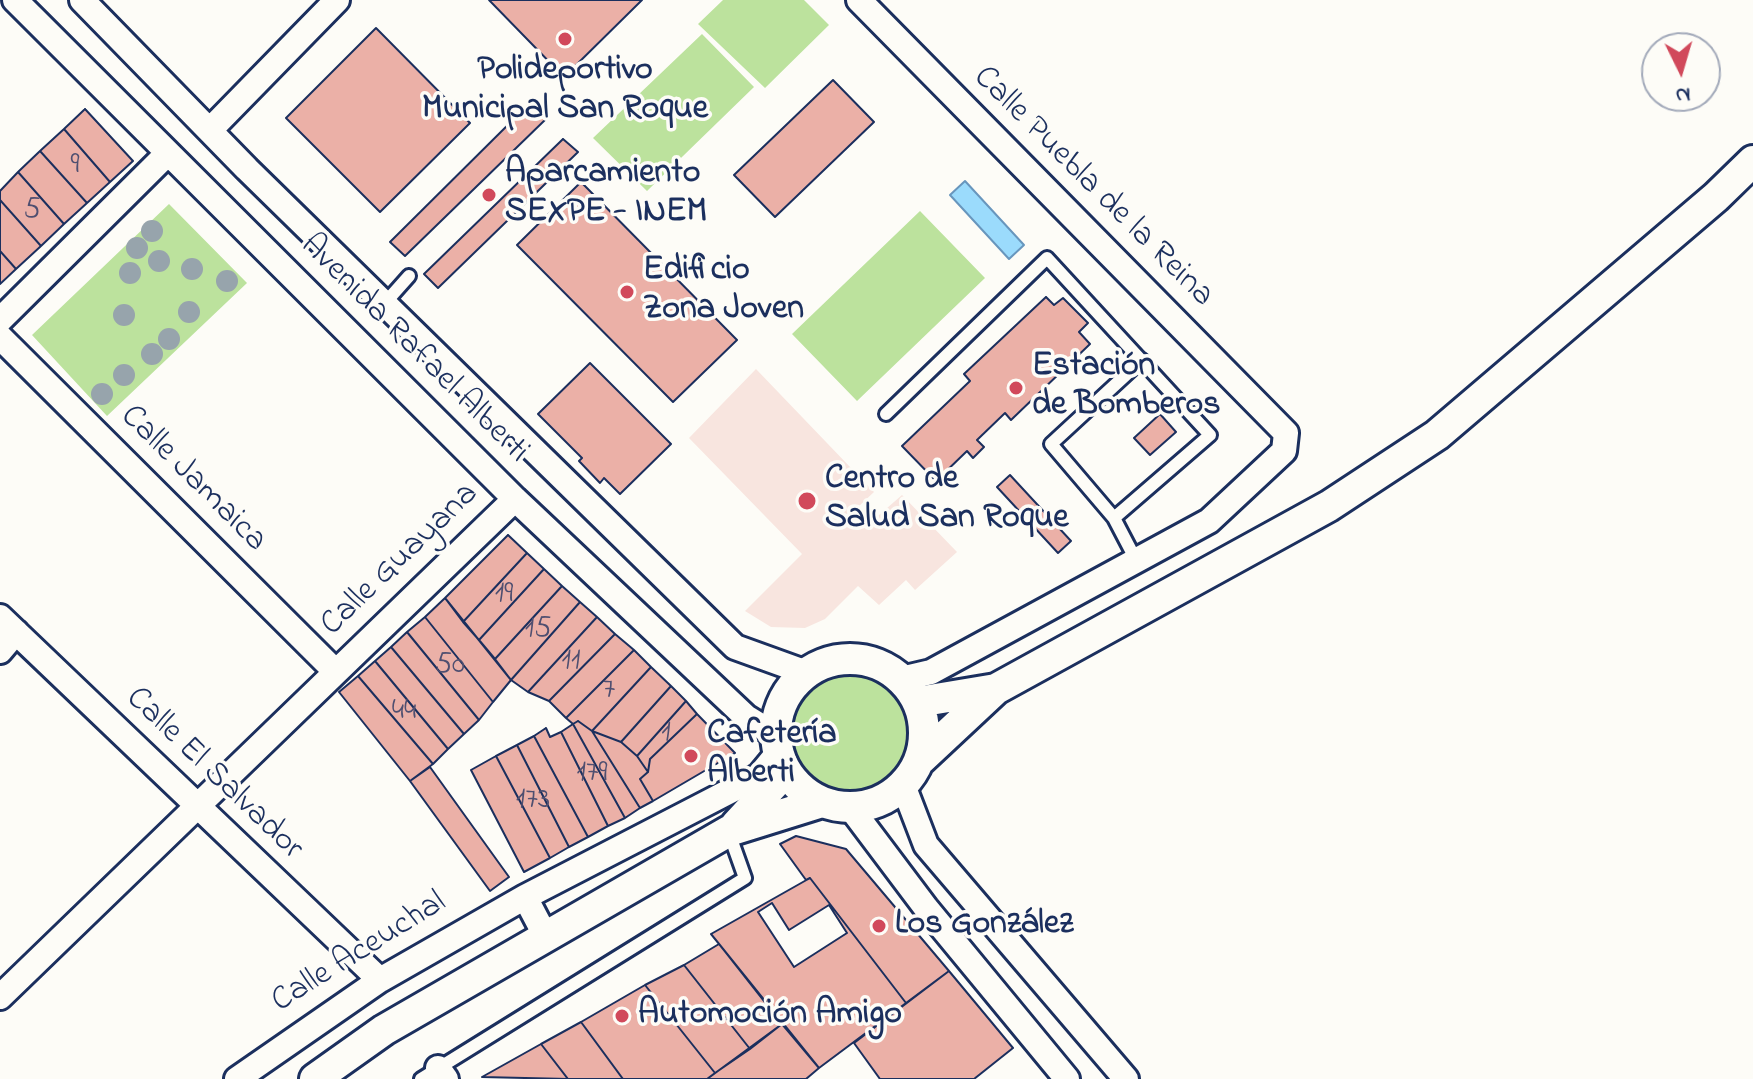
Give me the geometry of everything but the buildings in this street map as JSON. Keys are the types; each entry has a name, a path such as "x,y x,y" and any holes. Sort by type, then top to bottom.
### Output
{"street":[{"name":"Avenida Rafael Alberti","path":"15,0 515,499 746,717 780,753"},
{"name":"Avenida Rafael Alberti","path":"82,0 735,647 807,673"},
{"path":"210,130 337,0"},
{"name":"Calle Puebla de la Reina","path":"859,0 1286,433 1284,451 1209,521 931,672 910,691"},
{"path":"0,320 167,154"},
{"path":"729,831 836,805 870,805 903,785 920,760 996,689 1329,506 1437,435 1716,197 1753,161"},
{"name":"Calle Jamaica","path":"0,337 335,671"},
{"name":"Calle Guayana","path":"0,997 515,499"},
{"name":"Calle El Salvador","path":"5,633 198,807 380,980"},
{"path":"315,1079 384,1030 729,831 755,809 780,753 779,711 789,689 807,673 830,661 855,659 880,665 910,691 924,741 920,760"},
{"path":"910,691 996,689"},
{"path":"780,753 808,795 836,805 926,908 1067,1079"},
{"name":"Calle Aceuchal","path":"237,1079 380,980 525,897 759,776 780,753"},
{"path":"903,785 926,845 1126,1079"},
{"path":"525,897 546,937"}],"lane":[{"path":"886,414 1047,258 1210,435 1114,518"},
{"path":"385,303 409,276"},
{"path":"1137,562 1114,518 1051,444 1142,360"},
{"path":"435,1075 745,878 729,831"}],"shaded area":[{"name":"Centro de Salud San Roque","path":"756,369 874,492 858,507 871,522 902,495 957,552 915,590 906,580 879,605 858,586 825,619 805,628 771,627 745,611 802,554 689,438"}],"green space":[{"path":"723,0 804,0 829,25 765,88 698,24"},
{"path":"702,34 754,87 647,191 593,138"},
{"path":"169,204 247,283 107,416 32,335"},
{"path":"920,211 985,278 857,401 792,334"},
{"path":"849,668 873,673 893,686 906,706 911,730 906,754 893,774 873,787 849,792 825,787 805,774 792,754 787,730 792,706 805,686 825,673"}],"water":[{"path":"965,181 1024,245 1009,259 950,195"}],"place":[{"name":"Polideportivo Municipal San Roque","path":"565,39"},
{"name":"Aparcamiento SEXPE - INEM","path":"489,195"},
{"name":"Edificio Zona Joven","path":"627,292"},
{"name":"Estación de Bomberos","path":"1016,388"},
{"name":"Centro de Salud San Roque","path":"807,501"},
{"name":"Cafetería Alberti","path":"691,756"},
{"name":"Los González","path":"879,926"},
{"name":"Automoción Amigo","path":"622,1016"}]}
